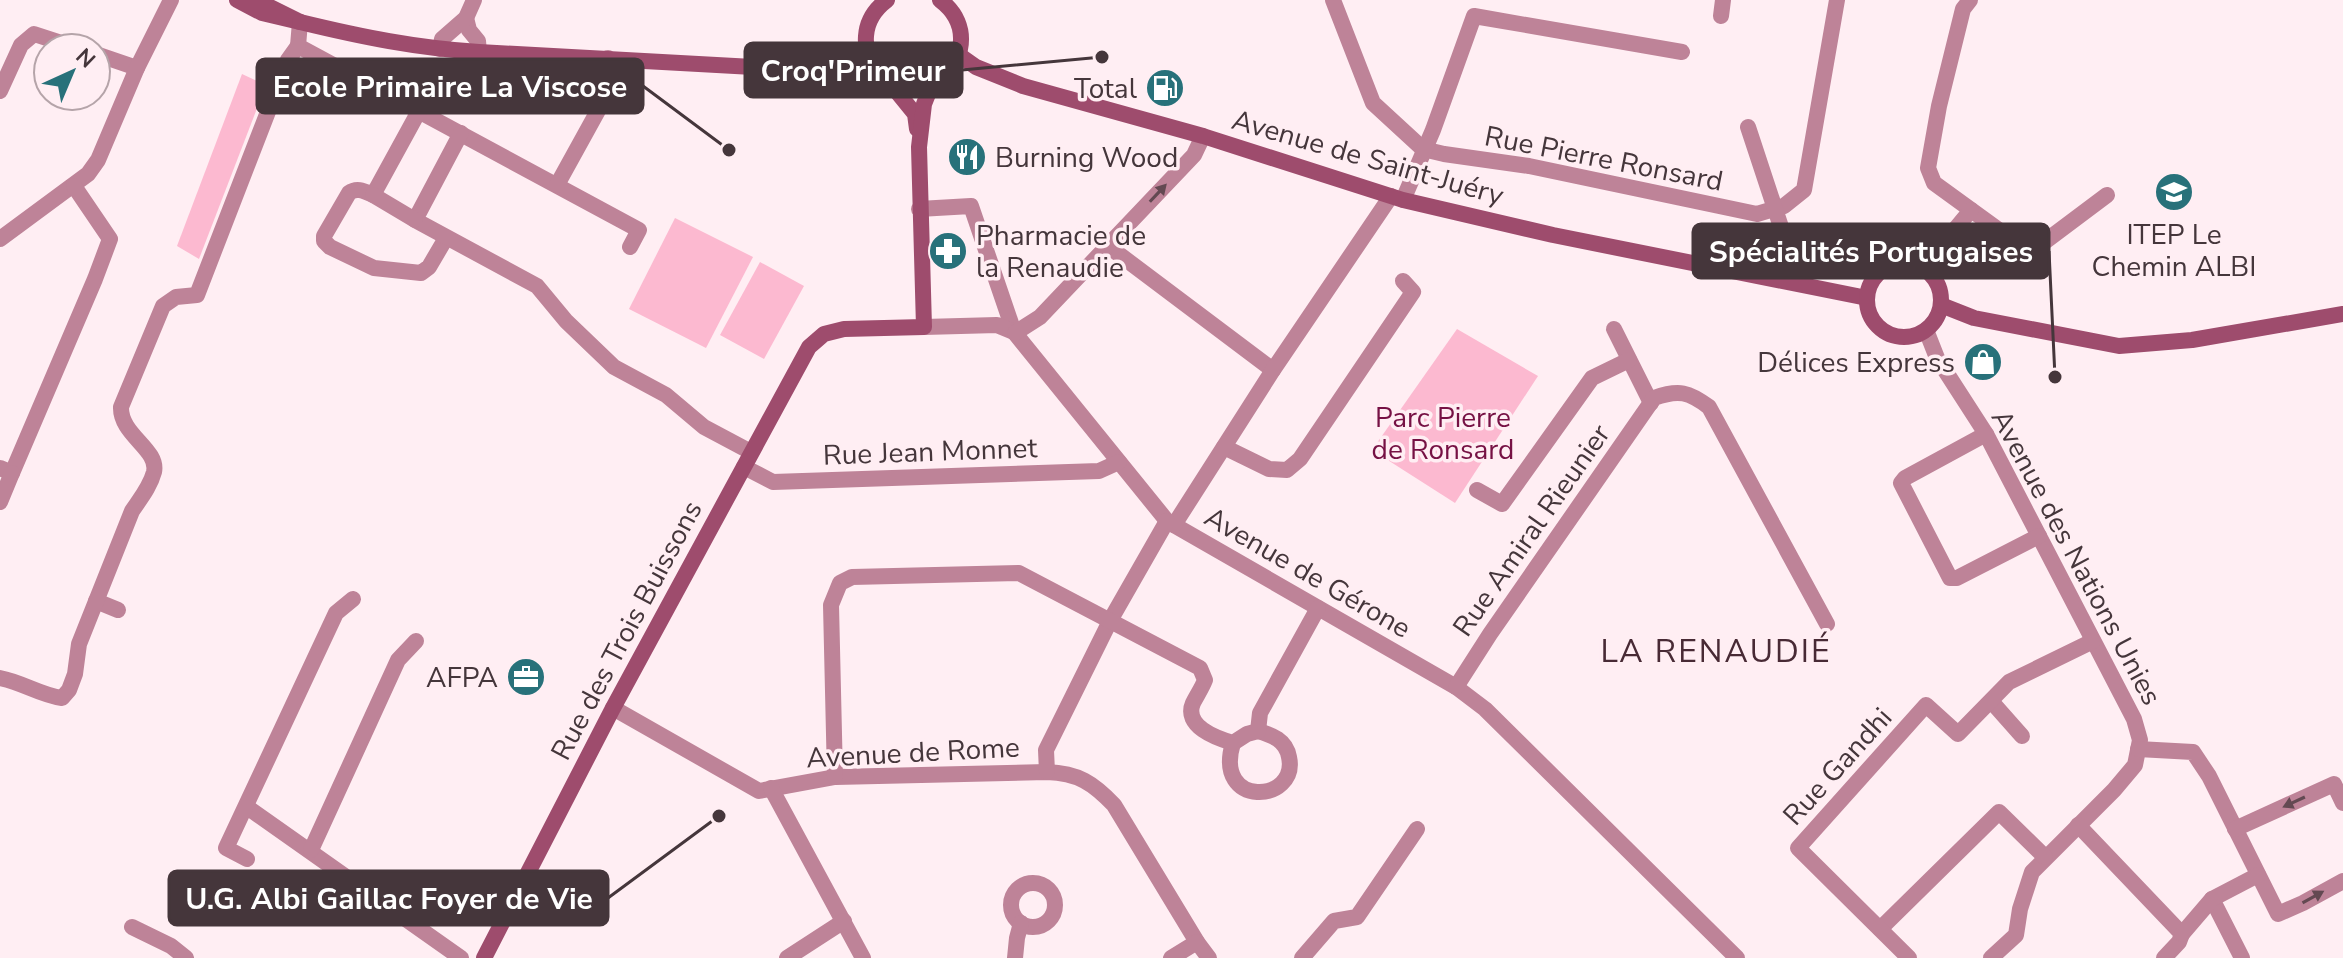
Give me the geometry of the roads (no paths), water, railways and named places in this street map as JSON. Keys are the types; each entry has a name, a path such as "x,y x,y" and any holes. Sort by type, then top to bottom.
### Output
{"main road":[{"path":"237,0 262,13 368,39 440,49 753,67 807,67 869,56"},
{"path":"256,0 300,22"},
{"path":"887,0 873,13 867,28 869,56 876,69 915,114 919,147"},
{"path":"886,78 900,85 916,87 932,84 947,74 959,55 961,31 957,18 940,0"},
{"name":"Avenue de Saint-Juéry","path":"959,55 998,77 1203,136 1397,198 1553,235 1867,298"},
{"path":"924,327 919,147 924,104 932,84"},
{"path":"1898,263 1911,263 1923,268 1938,284 1941,305 1933,323 1926,330 1903,337 1881,329 1868,310 1869,285 1886,267 1898,263"},
{"path":"1941,305 1974,318 2119,346 2192,340 2343,314"},
{"name":"Rue des Trois Buissons","path":"484,958 613,708 809,347 824,334 844,329 924,327"}],"street":[{"path":"0,239 88,174 98,160 160,8 171,0"},
{"path":"440,49 442,39 466,18 474,0"},
{"path":"1333,0 1373,103 1423,149"},
{"path":"1774,208 1784,206 1804,190 1837,0"},
{"path":"1970,0 1963,9 1939,106 1928,168 1934,183 2022,244 2043,243 2107,195"},
{"path":"1209,958 1114,805 1084,779 1067,773 1047,772 1046,750 1111,619 1273,370 1397,198 1433,130 1474,16 1682,52"},
{"path":"466,18 469,30 478,41 479,52"},
{"path":"0,678 54,697 62,698 69,690 75,674 79,644 132,511 154,471 152,457 122,420 121,407 163,306 176,297 197,295 288,60 298,46 300,22"},
{"path":"0,91 21,45 32,36"},
{"path":"298,46 639,230 630,247"},
{"path":"557,185 605,98 608,58"},
{"path":"112,59 137,68"},
{"path":"419,111 373,195 353,189 324,236 324,241 330,247 374,268 421,273 429,267 446,238"},
{"path":"1748,127 1783,233 1775,278"},
{"path":"415,220 461,133"},
{"path":"924,327 997,325 1014,332 1040,317 1194,155 1203,136"},
{"name":"Rue Pierre Ronsard","path":"1423,149 1529,166 1757,214 1774,208"},
{"path":"0,502 6,470 95,279 110,239 74,186"},
{"name":"Rue Jean Monnet","path":"373,195 537,286 566,321 614,367 666,395 773,482 1099,471 1119,462"},
{"name":"Avenue de Gérone","path":"919,209 971,206 1014,332 1171,523 1456,687 1496,720 1737,958"},
{"path":"1923,268 1971,210"},
{"path":"1108,246 1273,370"},
{"path":"1224,447 1269,469 1287,470 1300,459 1413,292 1403,281"},
{"path":"1614,329 1651,403"},
{"name":"Avenue des Nations Unies","path":"1926,330 1937,358 1986,434 2134,719 2140,740 2135,765 2032,872 2020,909 2016,935 1991,958"},
{"name":"Rue Amiral Rieunier","path":"1477,490 1502,504 1592,378 1629,360"},
{"path":"1651,403 1654,398 1670,392 1692,395 1709,407 1827,624"},
{"name":"Rue Amiral Rieunier","path":"1456,687 1651,403"},
{"path":"1986,434 1901,483 1950,578 1957,578 2039,536"},
{"path":"835,777 831,605 840,583 852,577 1019,573 1200,668 1205,680 1192,706 1193,718 1200,728 1213,737 1233,743"},
{"path":"247,859 226,848 336,613 353,599"},
{"path":"96,601 118,610"},
{"path":"1258,731 1260,713 1318,608"},
{"path":"311,850 398,660 416,641"},
{"name":"Rue Gandhi","path":"1909,958 1798,848 1926,705 1958,734 2009,682 2093,641"},
{"path":"1991,701 2022,736"},
{"name":"Avenue de Rome","path":"613,708 759,791 835,777 1047,772"},
{"path":"1258,731 1269,733 1279,739 1288,751 1289,773 1269,792 1248,791 1231,775 1229,765 1233,743 1247,734 1258,731"},
{"path":"2138,749 2193,752 2209,776 2278,914 2343,881"},
{"path":"2235,829 2334,784 2343,803"},
{"path":"771,788 863,958"},
{"path":"247,807 461,958"},
{"path":"1880,929 1999,812 2045,857"},
{"path":"2078,825 2182,934"},
{"path":"1302,958 1334,921 1357,917 1417,829"},
{"path":"2164,958 2212,899 2258,875"},
{"path":"2212,899 2242,958"},
{"path":"793,956 844,921"},
{"path":"1015,958 1021,923"},
{"path":"132,927 171,946 186,958"},
{"path":"1171,958 1197,942"}],"place":[{"name":"Croq'Primeur","path":"1102,57"},
{"name":"Total","path":"1165,88"},
{"name":"Ecole Primaire La Viscose","path":"729,150"},
{"name":"Burning Wood","path":"967,157"},
{"name":"ITEP Le Chemin ALBI","path":"2174,192"},
{"name":"Pharmacie de la Renaudie","path":"948,251"},
{"name":"Délices Express","path":"1983,362"},
{"name":"Spécialités Portugaises","path":"2055,377"},
{"name":"AFPA","path":"526,677"},
{"name":"U.G. Albi Gaillac Foyer de Vie","path":"719,816"}],"district":[{"name":"LA RENAUDIÉ","path":"1716,651"}],"park label":[{"name":"Parc Pierre de Ronsard","path":"1443,433"}]}
